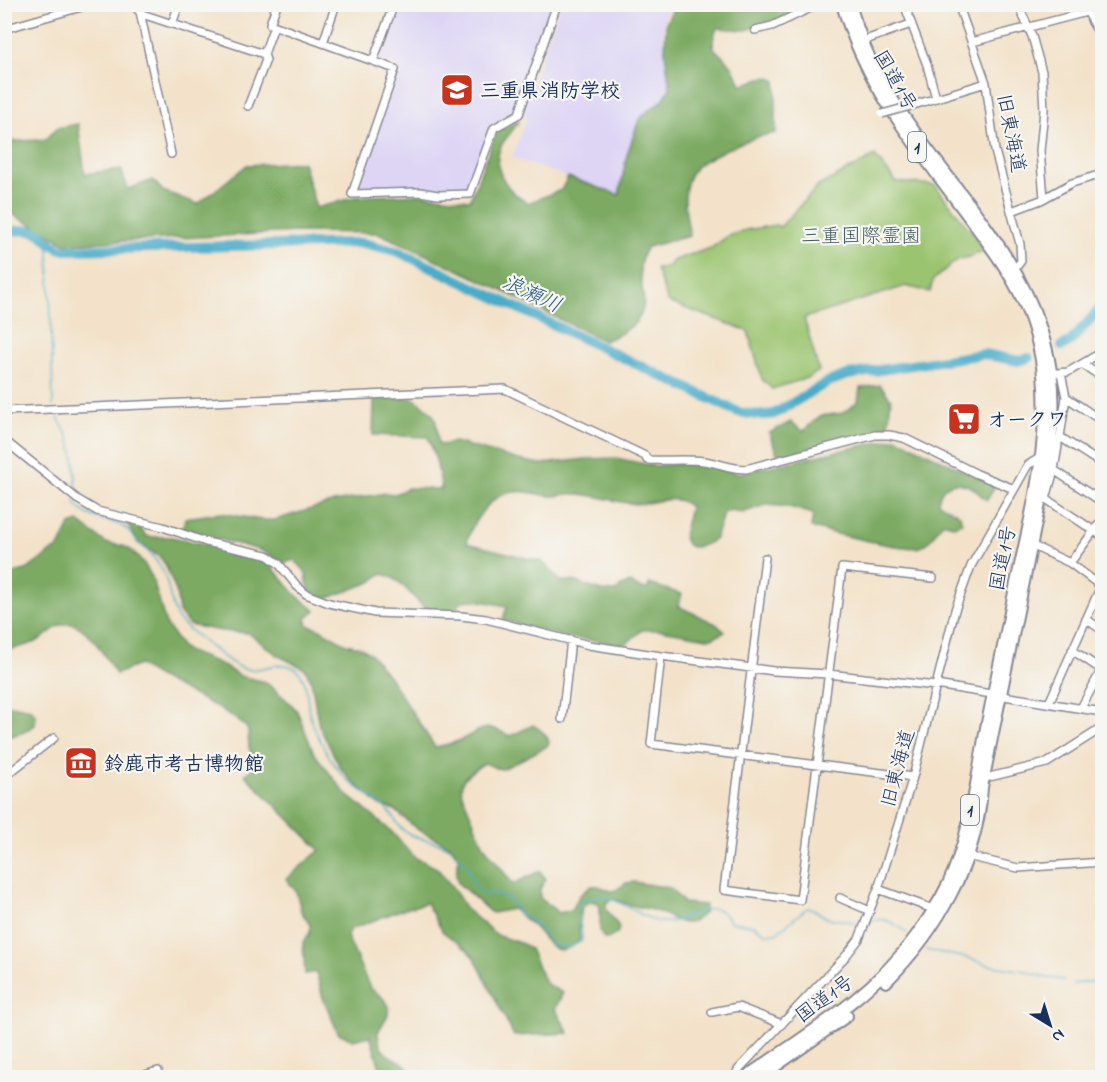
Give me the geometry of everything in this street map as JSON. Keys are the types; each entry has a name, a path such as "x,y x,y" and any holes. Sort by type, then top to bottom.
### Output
{"highway":[{"name":"国道1号","path":"840,4 864,63 884,102 996,254 1011,279 1030,317 1038,348 1052,374"},
{"name":"国道1号","path":"741,1076 867,995 916,935 947,886 980,780 1053,412 1052,374 1037,316 1015,269 887,91 867,52 850,4"},
{"name":"国道1号","path":"997,695 1034,532 1045,454"},
{"name":"国道1号","path":"759,1077 902,966 927,934 952,893 967,856 978,816 980,780"}],"street":[{"path":"4,29 92,4"},
{"path":"172,24 179,4"},
{"path":"277,4 270,24 395,69 352,194 420,192 438,195 470,195 494,128 519,114 557,4"},
{"path":"323,43 336,4"},
{"path":"373,61 394,4"},
{"path":"755,30 772,26 819,4"},
{"path":"904,4 927,65 936,98"},
{"name":"旧東海道","path":"958,4 986,83 995,152 1012,211 1021,254 1021,261 1015,269"},
{"path":"1018,4 1029,26 1042,72 1044,110 1040,151 1044,198"},
{"path":"139,8 172,24 264,54"},
{"path":"139,8 171,154"},
{"path":"972,42 1086,8 1102,8"},
{"path":"1086,8 1102,38"},
{"path":"868,39 911,24"},
{"path":"248,106 266,60 264,54 274,26"},
{"path":"882,114 986,83"},
{"path":"1012,211 1058,192 1072,183 1102,174"},
{"path":"1102,352 1068,372 1052,374 1066,397 1102,421"},
{"path":"1082,364 1102,377"},
{"path":"4,411 505,389 645,456 647,460 700,461 746,469 875,435 890,435 904,438 977,474 1014,489"},
{"path":"1034,532 1054,470 1066,397"},
{"path":"4,440 74,496 104,513 163,527 206,542 267,555 279,564 306,594 329,603 375,613 486,619 571,640 661,656 752,668 936,686 1102,712"},
{"path":"1059,440 1102,464"},
{"name":"旧東海道","path":"741,1076 782,1024 856,944 878,889 913,777 955,610 971,566 1028,465 1045,454 1059,440"},
{"path":"1054,470 1102,502"},
{"path":"1046,499 1102,536"},
{"path":"1070,564 1102,520"},
{"path":"1031,545 1070,564 1102,586 1049,703"},
{"path":"765,558 724,890 800,900 842,568 933,578"},
{"path":"1086,619 1102,630"},
{"path":"562,718 571,640"},
{"path":"1072,650 1102,669 1081,708"},
{"path":"661,656 651,744 913,777"},
{"path":"980,780 1047,763 1102,728"},
{"path":"4,777 54,738"},
{"path":"967,856 1018,868 1102,862"},
{"path":"878,889 933,909"},
{"path":"840,898 870,910"},
{"path":"712,1012 738,1007 782,1024"},
{"path":"134,1077 158,1071 159,1077"}],"shaded area":[{"name":"三重県消防学校","path":"396,5 555,5 516,113 492,126 466,192 360,191 357,187 398,68 379,60 378,57"},
{"path":"560,5 671,5 665,16 663,35 670,88 663,100 638,122 619,195 512,158 527,118 521,116"}],"green space":[{"path":"757,4 768,7 771,5 811,5 775,23 745,30 717,28 714,35 714,48 732,66 741,84 767,77 776,81 776,133 733,146 695,168 685,192 690,236 647,247 641,260 643,309 638,320 626,331 604,341 378,233 297,232 66,244 5,210 4,149 7,150 13,141 45,140 57,128 78,124 85,174 121,169 128,189 153,180 163,191 198,204 247,165 303,162 316,208 355,197 420,194 470,200 497,130 519,121 500,148 498,165 504,180 521,199 528,203 561,190 568,177 619,195 627,155 638,122 643,115 663,100 670,88 665,53 666,23 675,5"},
{"name":"三重国際霊園","path":"875,156 896,182 935,185 985,250 957,260 933,280 930,292 906,286 804,318 819,371 810,377 772,389 762,379 748,331 668,302 656,269 670,266 674,260 711,248 728,236 746,230 776,225 780,227 818,186"},
{"path":"880,385 891,399 888,429 778,456 769,433 791,422 803,431 820,416 843,413 858,401 860,388"},
{"path":"413,398 434,416 438,443 442,445 455,442 541,464 616,458 654,466 695,462 739,473 897,438 995,486 987,500 966,485 955,483 946,487 938,502 960,515 962,523 954,526 943,523 928,543 913,548 811,528 813,514 789,507 766,505 742,513 730,510 723,514 715,539 707,544 692,547 688,545 684,536 690,507 678,500 637,504 582,494 554,496 517,491 498,497 492,502 476,521 467,543 543,562 560,581 573,581 602,591 615,592 621,586 630,583 642,589 648,589 649,584 682,594 678,606 716,624 725,632 707,638 661,630 642,630 626,644 565,637 503,620 507,606 475,600 462,601 453,613 426,609 400,583 381,574 371,582 331,597 322,598 309,591 305,571 294,560 285,563 260,550 182,530 185,518 221,513 275,520 334,502 386,493 395,494 408,488 442,489 428,437 373,435 374,400"},
{"path":"130,521 138,525 146,536 172,537 266,560 296,595 316,611 306,618 308,625 371,654 435,747 455,742 488,728 510,736 533,725 543,732 549,743 546,747 503,769 485,763 464,779 461,788 484,846 513,884 540,871 546,879 540,889 540,898 559,913 571,910 580,895 591,886 599,886 611,891 626,883 634,882 670,888 684,903 705,905 704,913 692,922 682,923 657,911 611,900 606,904 606,909 619,927 618,932 608,939 604,938 600,931 600,905 591,902 582,907 580,940 560,950 550,945 513,909 493,913 489,911 458,883 456,875 458,858 452,847 417,829 395,810 379,805 340,767 319,726 311,680 305,669 279,656 248,633 189,625 179,612 176,591 165,564 160,557 138,543 126,522"},
{"path":"78,522 106,543 131,550 143,562 152,577 166,624 181,646 240,676 266,682 297,711 314,753 345,793 391,831 414,857 437,868 466,909 492,931 530,949 548,985 563,993 555,1009 569,1033 514,1036 475,959 443,932 426,903 351,929 347,936 370,988 389,1006 388,1015 378,1032 382,1049 406,1066 410,1072 403,1077 386,1077 381,1071 370,1036 353,1040 338,1033 323,998 316,972 305,974 303,942 310,933 310,925 301,911 296,891 286,879 320,850 245,775 256,765 249,748 246,727 221,710 139,665 116,674 87,633 72,624 61,625 37,641 5,652 5,575 26,570 60,546 70,525"},
{"path":"5,699 6,704 31,709 36,716 35,725 24,732 5,738"}],"waterway":[{"name":"浪瀬川","path":"4,233 21,230 34,231 52,244 66,250 363,243 399,252 738,412 752,414 774,414 828,382 847,375 984,354 1018,361 1029,358"},
{"path":"49,244 53,406"},
{"name":"浪瀬川","path":"1062,346 1071,341 1102,306"},
{"path":"55,411 72,447 76,495"},
{"path":"75,502 80,509 93,517 123,527 148,552 164,574 177,617 215,650 245,669 284,665 291,666 298,671 304,681 309,713 314,726 337,769 353,785 386,808 406,832 448,847 468,868 481,894 501,895 510,900 519,914 538,925 551,945 569,948 582,941 579,907 587,899 595,896 614,900 660,922 668,922 701,911 716,909 731,922 753,925 767,934 776,933 807,908 827,918 861,923"},
{"path":"869,922 884,920 907,933"},
{"path":"926,950 1064,980"},
{"path":"1073,984 1102,980"}],"place":[{"name":"三重県消防学校","path":"457,90"},
{"name":"オークワ","path":"964,419"},
{"name":"鈴鹿市考古博物館","path":"81,763"}]}
